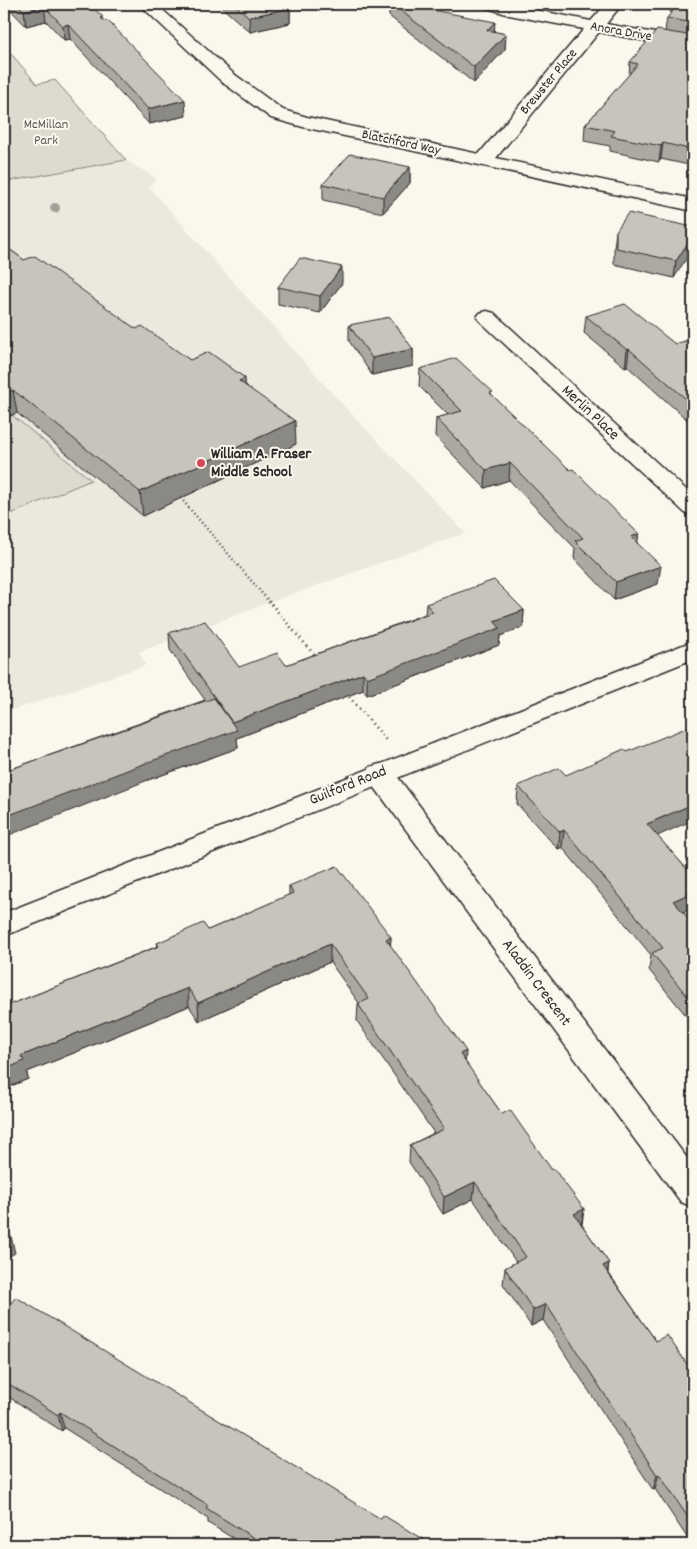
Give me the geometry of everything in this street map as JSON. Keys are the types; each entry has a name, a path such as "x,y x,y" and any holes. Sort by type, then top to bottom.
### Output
{"street":[{"name":"Blatchford Way","path":"147,4 228,78 277,114 303,122 693,204"},
{"name":"Anora Drive","path":"491,4 509,10 595,28 693,45"},
{"name":"Brewster Place","path":"484,160 614,4"},
{"name":"Merlin Place","path":"487,317 693,508"},
{"name":"Guilford Road","path":"4,925 693,648"},
{"name":"Aladdin Crescent","path":"392,769 693,1192"}],"path":[{"path":"176,493 184,499 318,659"},
{"path":"343,689 392,769"}],"shaded area":[{"name":"William A. Fraser Middle School","path":"126,160 157,179 149,187 332,393 465,533 270,602 139,652 146,665 4,713 4,182"}],"green space":[{"name":"McMillan Park","path":"4,49 8,50 37,84 55,80 126,160 4,182"},
{"path":"7,411 91,480 4,517 4,412"}],"building":[{"path":"17,4 89,4 185,100 148,109 68,24 63,26 44,6 24,11"},
{"path":"234,4 285,4 290,8 249,17"},
{"path":"392,4 401,4 495,22 487,30 506,34 474,67"},
{"path":"679,4 693,4 693,23 667,18"},
{"path":"657,30 693,36 693,150 663,143 661,146 611,136 615,131 585,125 638,64 630,62"},
{"path":"350,154 410,167 383,197 323,184"},
{"path":"628,213 693,227 693,235 676,261 616,248 616,231"},
{"path":"4,245 24,260 35,256 136,329 142,326 190,360 209,352 245,378 239,381 295,421 140,492 13,390 4,394"},
{"path":"300,258 342,267 320,296 278,287"},
{"path":"625,304 675,344 693,339 693,405 629,349 627,350 586,316"},
{"path":"390,317 413,349 372,358 349,325"},
{"path":"456,358 493,392 490,393 570,470 573,469 639,534 631,537 661,566 616,582 575,541 583,538 510,463 486,470 436,418 462,411 420,369"},
{"path":"494,580 524,610 494,621 500,628 367,678 363,673 232,722 169,633 205,621 239,667 277,653 286,665 433,612 426,604"},
{"path":"214,698 237,730 4,817 4,775 9,772 8,770"},
{"path":"693,725 693,804 647,824 693,876 693,892 673,901 693,923 693,1003 652,953 663,948 564,830 560,832 518,786 559,768 566,775 624,749 627,752"},
{"path":"337,866 391,937 386,939 466,1051 460,1054 502,1114 510,1110 552,1170 554,1169 584,1209 574,1214 609,1263 603,1266 656,1341 667,1335 693,1373 693,1525 659,1474 657,1475 546,1304 533,1310 505,1268 526,1257 475,1182 444,1197 410,1145 444,1129 358,1004 369,999 330,944 198,1003 188,988 21,1056 24,1061 4,1070 4,1007 159,946 157,943 203,923 208,930 293,893 289,886"},
{"path":"4,1226 11,1236 4,1240"},
{"path":"16,1297 381,1519 383,1515 432,1545 265,1545 206,1508 208,1505 60,1412 58,1415 4,1381 4,1311"}],"place":[{"name":"William A. Fraser Middle School","path":"201,463"}]}
